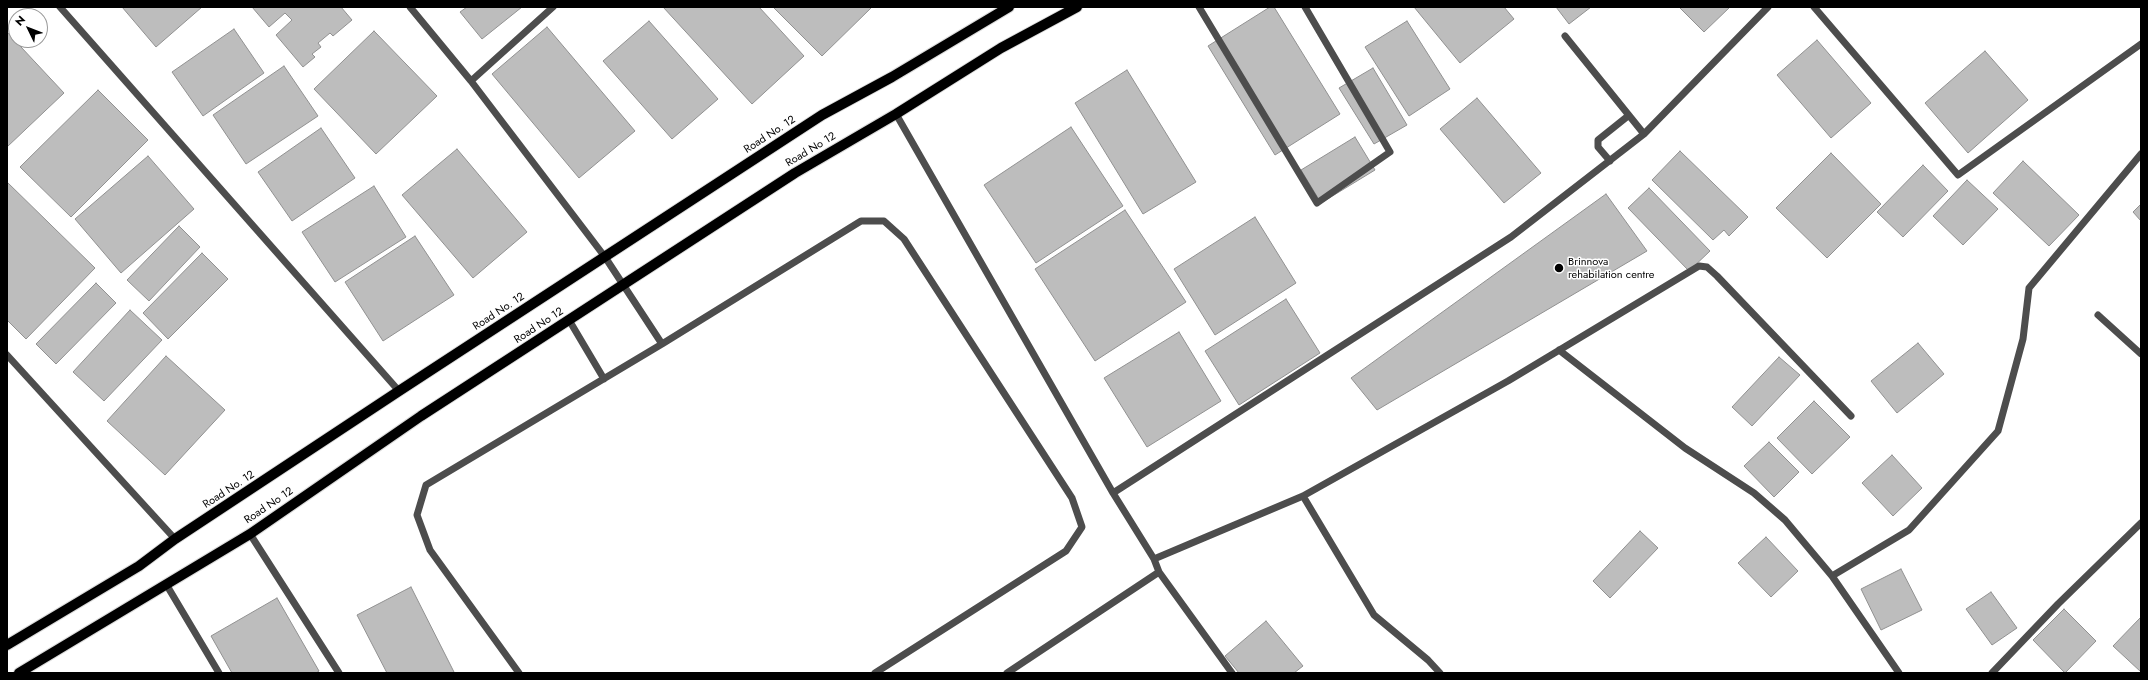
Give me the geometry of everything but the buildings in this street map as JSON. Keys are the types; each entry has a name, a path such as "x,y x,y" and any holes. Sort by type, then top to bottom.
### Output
{"main road":[{"name":"Road No. 12","path":"7,645 138,566 175,539 399,391 822,115 892,77 1009,7"},
{"name":"Road No 12","path":"18,673 250,534 422,416 795,173 896,114 1001,48 1077,7"}],"street":[{"path":"60,7 399,391"},
{"path":"410,7 471,81 605,257 662,344"},
{"path":"471,81 553,7"},
{"path":"1199,7 1317,203 1390,152 1305,7"},
{"path":"1113,493 1511,237 1644,134 1768,7"},
{"path":"1814,7 1958,175 2141,44"},
{"path":"1565,36 1644,134"},
{"path":"896,114 1113,493 1154,559 1159,572 1232,673"},
{"path":"1610,161 1598,147 1598,140 1628,116"},
{"path":"1832,576 1909,530 1998,431 2023,339 2029,288 2141,154"},
{"path":"519,673 430,550 417,515 426,485 662,344 861,221 884,221 904,239 1072,498 1082,527 1066,551 876,673"},
{"path":"1154,559 1303,496 1508,381 1699,266 1707,267 1851,416"},
{"path":"2098,315 2141,354"},
{"path":"569,320 604,379"},
{"path":"1559,350 1685,448 1754,494 1785,520 1832,576 1898,673"},
{"path":"7,355 175,539"},
{"path":"1303,496 1374,615 1428,660 1440,673"},
{"path":"1993,673 2058,604 2141,523"},
{"path":"250,534 339,673"},
{"path":"1007,673 1159,572"},
{"path":"166,584 220,673"}],"place":[{"name":"Brinnova rehabilation centre","path":"1559,268"}]}
